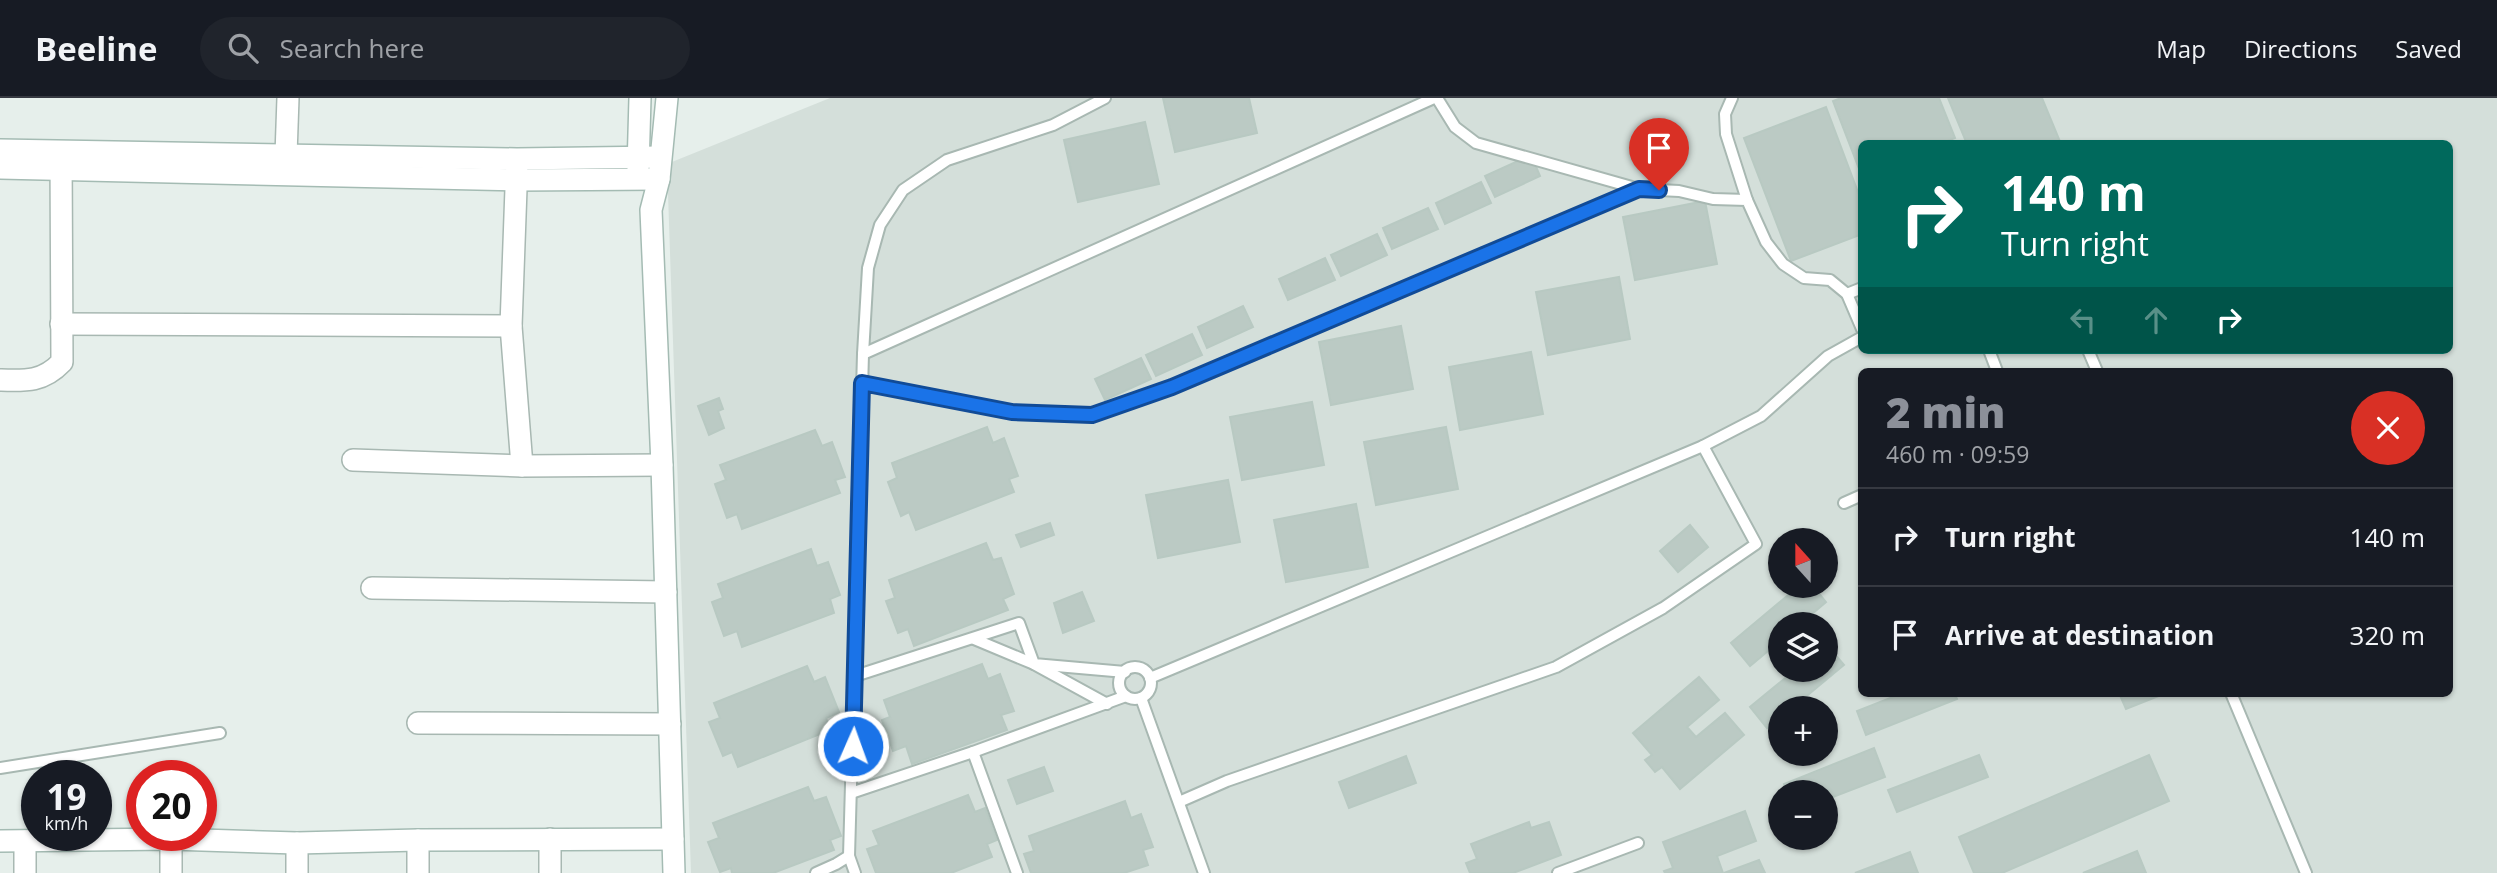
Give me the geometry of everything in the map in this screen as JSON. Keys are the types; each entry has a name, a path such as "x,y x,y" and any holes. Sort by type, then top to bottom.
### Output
{"street":[{"path":"286,155 288,98"},
{"path":"640,98 637,179 651,210"},
{"path":"667,98 659,179 651,210 662,466 674,873"},
{"path":"0,150 62,160 517,170 660,157"},
{"path":"0,168 62,160 286,155 659,179"},
{"path":"0,380 27,382 41,379 62,362 62,160"},
{"path":"517,170 511,326 522,466"},
{"path":"61,324 511,326"},
{"path":"353,460 522,466 662,466"},
{"path":"372,588 666,592"},
{"path":"418,723 670,724"},
{"path":"550,839 550,873"},
{"path":"217,840 297,843 673,839"},
{"path":"418,840 418,873"},
{"path":"0,841 21,841"},
{"path":"297,843 297,873"},
{"path":"25,851 25,873"},
{"path":"171,851 171,873"}],"lane":[{"path":"855,873 849,856 863,354 868,268 880,225 902,190 947,160 1053,125 1105,98"},
{"path":"863,354 1436,98 1455,127 1476,143 1639,189 1679,191 1713,199 1747,200"},
{"path":"1732,98 1725,114 1726,134 1747,200 1766,242 1783,264 1804,278 1829,280 1847,294 1858,320"},
{"path":"862,383 1012,412 1092,415 1172,387 1639,189"},
{"path":"1847,294 1858,290"},
{"path":"1150,678 1703,446 1761,416 1828,356 1858,339"},
{"path":"1179,802 1252,772 1556,667 1663,608 1756,544 1703,446"},
{"path":"1844,503 1858,497"},
{"path":"855,676 1019,622 1034,664"},
{"path":"974,639 1034,664 1107,704"},
{"path":"1034,664 1125,672"},
{"path":"1130,668 1142,669 1150,678 1150,690 1141,698 1135,699 1126,696 1119,683 1130,668"},
{"path":"851,793 1126,696"},
{"path":"2233,697 2306,873"},
{"path":"1141,698 1204,873"},
{"path":"0,768 220,733"},
{"path":"973,752 1017,873"},
{"path":"1558,873 1638,843"},
{"path":"816,873 849,856"},
{"path":"1590,861 1595,873"}],"shaded area":[{"path":"830,98 2497,98 2497,873 691,873 667,164"}],"building":[{"path":"1163,98 1249,98 1257,133 1175,152"},
{"path":"1841,98 1939,98 1955,138 1858,140 1858,166 1833,101"},
{"path":"1948,98 2042,98 2059,140 1965,140"},
{"path":"1826,107 1858,192 1858,236 1791,261 1744,138"},
{"path":"1145,122 1159,184 1078,202 1064,140"},
{"path":"1531,155 1540,176 1495,197 1485,176"},
{"path":"1481,182 1491,203 1445,224 1436,203"},
{"path":"1705,201 1717,264 1635,280 1623,217"},
{"path":"1428,208 1438,229 1392,249 1383,228"},
{"path":"1377,234 1387,255 1341,276 1331,255"},
{"path":"1325,258 1335,280 1288,300 1279,279"},
{"path":"1619,277 1630,339 1548,355 1536,292"},
{"path":"1243,306 1253,327 1207,348 1198,327"},
{"path":"1401,326 1413,389 1331,405 1319,342"},
{"path":"1192,334 1202,355 1156,376 1146,355"},
{"path":"1531,352 1543,414 1460,430 1449,367"},
{"path":"1141,358 1151,379 1105,400 1095,379"},
{"path":"719,398 723,409 718,411 724,428 709,435 698,406"},
{"path":"1312,402 1324,465 1242,480 1230,417"},
{"path":"987,427 993,443 1004,438 1018,476 1009,479 1014,492 916,530 909,512 901,516 888,482 897,478 892,463"},
{"path":"1446,427 1458,489 1376,505 1364,442"},
{"path":"815,430 822,446 832,442 845,477 835,480 840,493 742,529 737,514 727,518 715,484 726,480 720,465"},
{"path":"1228,480 1240,542 1158,558 1146,495"},
{"path":"1356,504 1368,567 1286,582 1274,520"},
{"path":"1050,523 1054,535 1021,547 1016,535"},
{"path":"1690,525 1708,547 1678,572 1660,551"},
{"path":"986,543 993,560 1001,558 1014,594 1003,599 1008,610 914,646 908,629 898,633 886,601 895,598 889,580"},
{"path":"811,549 817,566 828,562 840,595 830,599 834,613 742,647 737,631 724,636 712,602 723,598 718,584"},
{"path":"1082,592 1094,621 1063,633 1054,603"},
{"path":"1785,598 1823,598 1826,602 1814,612 1768,612 1768,651 1750,666 1731,643"},
{"path":"1838,658 1844,665 1838,670"},
{"path":"982,664 988,679 1000,674 1014,711 1001,715 1007,730 912,764 906,746 893,751 882,720 890,717 884,700"},
{"path":"807,666 814,682 825,677 839,712 826,718 830,730 738,767 732,752 723,756 709,722 720,718 714,703"},
{"path":"1699,677 1719,700 1687,727 1696,737 1725,713 1744,735 1680,789 1662,767 1655,772 1645,760 1652,755 1633,733"},
{"path":"1780,682 1824,682 1807,696 1768,696 1767,728 1750,707"},
{"path":"1893,697 1957,699 1866,735 1857,711"},
{"path":"2121,697 2156,697 2126,709"},
{"path":"1874,748 1885,777 1838,795 1838,780 1794,780 1829,766 1838,766 1838,762"},
{"path":"1979,755 1988,777 1897,812 1888,790"},
{"path":"2149,755 2169,801 2002,873 1974,873 1959,837"},
{"path":"1406,756 1416,783 1349,808 1339,782"},
{"path":"1044,767 1053,791 1017,804 1008,780"},
{"path":"808,787 814,801 826,797 841,836 830,840 834,850 773,873 732,873 731,868 720,872 708,842 719,838 713,823"},
{"path":"968,795 975,812 985,808 997,840 987,844 992,857 951,873 876,873 867,849 879,845 873,831"},
{"path":"1125,801 1131,818 1141,814 1153,847 1143,850 1148,865 1124,873 1031,873 1024,854 1034,851 1029,836"},
{"path":"1745,811 1756,841 1717,856 1723,873 1665,873 1664,871 1673,868 1663,842"},
{"path":"1529,822 1531,828 1549,822 1561,855 1513,873 1470,873 1466,863 1477,859 1471,844"},
{"path":"2137,851 2146,873 2083,873"},
{"path":"1910,852 1918,873 1855,873"},
{"path":"1759,860 1765,873 1724,873"}],"route":[{"path":"853,746 862,383 1012,412 1092,415 1172,387 1639,189 1659,190"}]}
